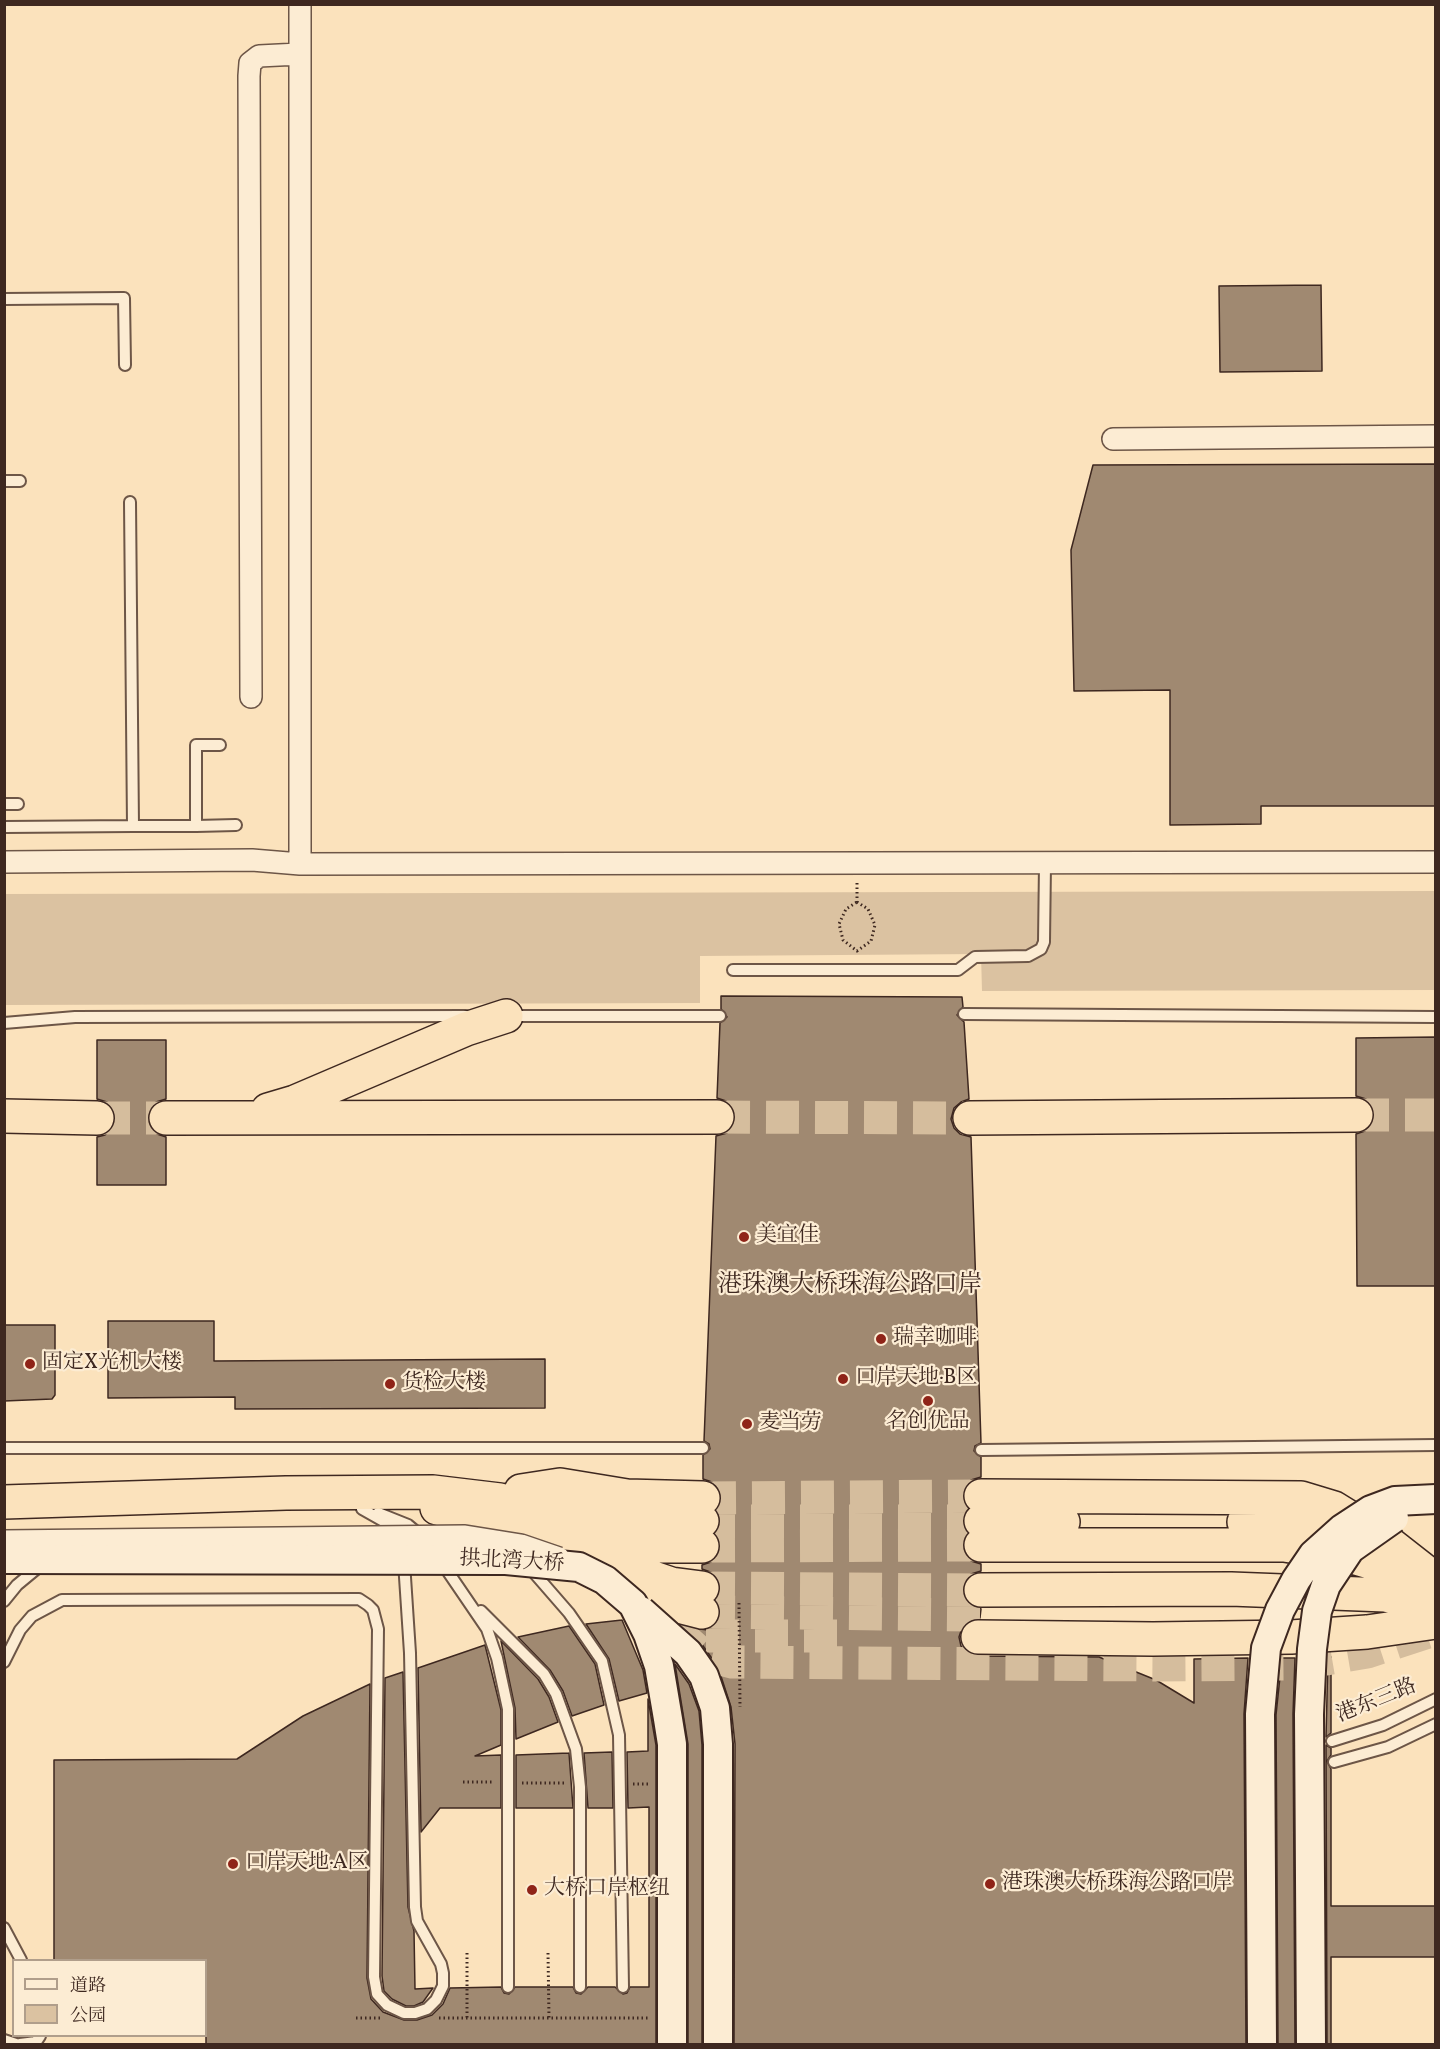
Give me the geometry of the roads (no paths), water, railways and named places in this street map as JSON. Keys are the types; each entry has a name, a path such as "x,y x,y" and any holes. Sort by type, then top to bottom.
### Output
{"highway":[{"path":"232,1118 294,1102 466,1029 506,1016"},
{"path":"970,1118 1356,1115"},
{"path":"4,1116 97,1118"},
{"path":"165,1118 717,1117"},
{"path":"521,1491 557,1496 592,1512 622,1520 702,1522 629,1546 609,1542 558,1517 500,1500 430,1499 521,1491"},
{"path":"4,1502 395,1492 430,1499 500,1526 671,1584 703,1612 620,1596 430,1499"},
{"path":"1301,1498 1334,1508 1381,1537 1433,1600 1383,1566 1342,1554 1284,1545 981,1521 1301,1498"},
{"path":"1231,1589 1384,1595 1433,1600 1367,1632 1291,1636 1153,1639 980,1614 1231,1589"}],"main road":[{"path":"1262,2044 1260,1714 1266,1648 1280,1610 1296,1580 1313,1555 1342,1529 1371,1510 1395,1501 1436,1501"},
{"path":"1311,2044 1309,1714 1312,1649 1317,1611 1336,1566 1350,1549 1391,1519 1436,1501"},
{"name":"拱北湾大桥","path":"4,1559 506,1560 579,1566 605,1580 648,1634 659,1666 672,1744 672,2044"},
{"path":"620,1596 688,1653 705,1676 715,1708 718,1744 718,2044"}],"street":[{"path":"300,4 300,864"},
{"path":"251,697 249,69 253,59 259,56 299,54"},
{"path":"1113,439 1436,436"},
{"path":"4,862 252,860 300,864 1436,862"},
{"path":"4,1541 465,1536 521,1545 579,1566"}],"lane":[{"path":"4,299 124,298 125,365"},
{"path":"4,481 20,481"},
{"path":"130,502 133,826"},
{"path":"196,826 196,745 220,745"},
{"path":"4,804 18,804"},
{"path":"4,827 236,825"},
{"path":"733,970 958,970 975,957 1028,956 1041,949 1044,942 1045,864"},
{"path":"964,1014 1436,1017"},
{"path":"4,1023 75,1017 720,1016"},
{"path":"981,1450 1436,1445"},
{"path":"4,1448 703,1448"},
{"path":"286,1493 388,1516 408,1525 424,1538 468,1598 487,1629 497,1658 508,1709 508,1987"},
{"path":"4,1662 20,1630 32,1616 62,1600 364,1601 373,1610 378,1629 374,1977 377,1994 387,2005 404,2013 427,2009 436,2000 442,1986 443,1973 441,1964 417,1922 415,1907 410,1653 404,1557 398,1535 385,1522 351,1507"},
{"path":"501,1535 569,1613 602,1660 619,1735 622,1987"},
{"path":"4,1601 36,1568 61,1555 108,1541"},
{"path":"468,1598 544,1674 571,1731 580,1787 580,1987"},
{"name":"港东三路","path":"1332,1741 1383,1725 1436,1699"},
{"path":"1334,1762 1388,1747 1436,1724"},
{"path":"4,1928 20,1959"},
{"path":"4,2040 18,2044 36,2042 39,2037"}],"tunnel":[{"path":"1356,1115 1436,1115"},
{"path":"717,1117 970,1118"},
{"path":"97,1118 166,1118"},
{"path":"703,1498 981,1496"},
{"path":"702,1521 981,1521"},
{"path":"702,1546 981,1545"},
{"path":"702,1588 981,1590"},
{"path":"702,1612 980,1615"},
{"path":"673,1629 701,1654 732,1662 1156,1665 1296,1664 1367,1652 1428,1632"},
{"path":"706,1636 844,1636"}],"place":[{"name":"美宜佳","path":"744,1237"},
{"name":"瑞幸咖啡","path":"881,1339"},
{"name":"固定X光机大楼","path":"30,1364"},
{"name":"口岸天地·B区","path":"843,1379"},
{"name":"货检大楼","path":"390,1384"},
{"name":"名创优品","path":"928,1401"},
{"name":"麦当劳","path":"747,1424"},
{"name":"口岸天地·A区","path":"233,1864"},
{"name":"港珠澳大桥珠海公路口岸","path":"990,1884"},
{"name":"大桥口岸枢纽","path":"532,1890"}],"district":[{"name":"港珠澳大桥珠海公路口岸","path":"850,1287"}]}
